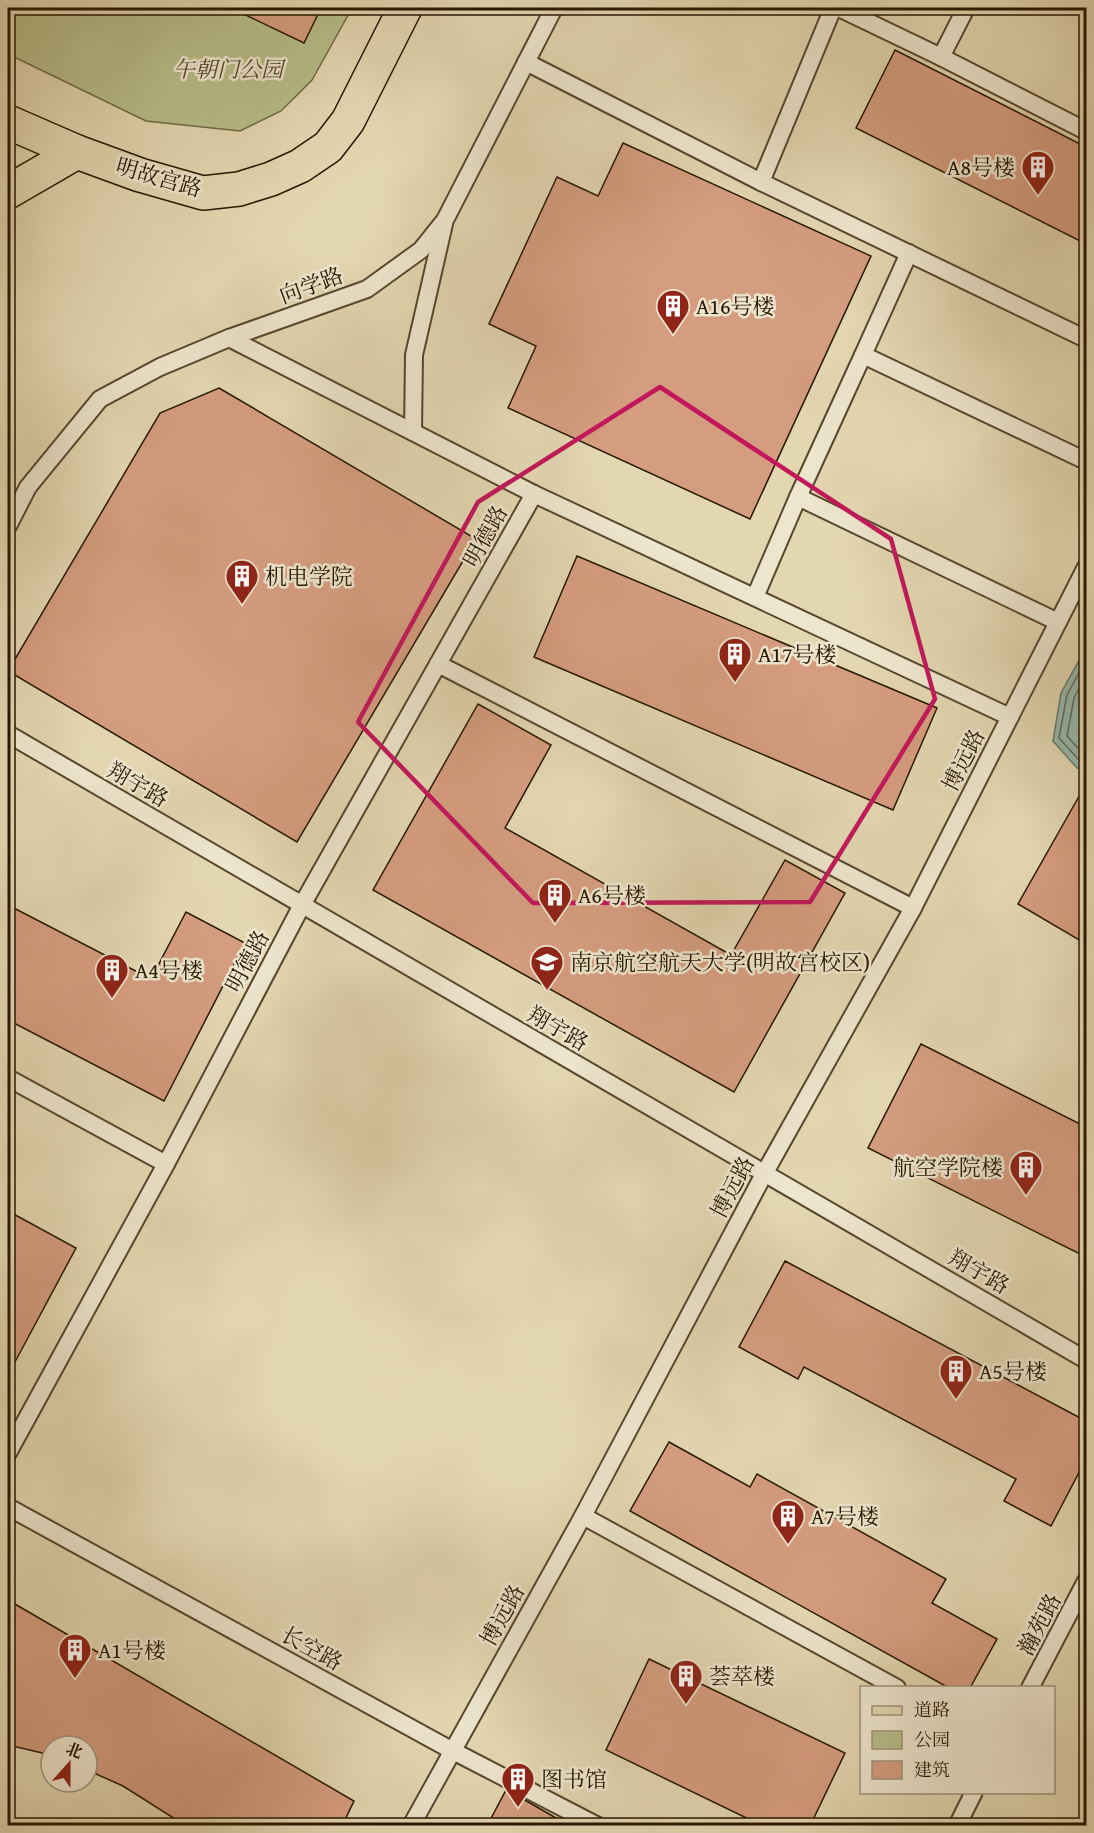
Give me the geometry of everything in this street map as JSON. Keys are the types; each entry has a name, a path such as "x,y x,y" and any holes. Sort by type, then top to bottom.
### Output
{"main road":[{"name":"明故宫路","path":"8,122 77,152 140,175 203,193 239,189 271,179 300,166 328,147 348,121 405,8"},
{"path":"8,192 77,152"}],"lane":[{"name":"向学路","path":"8,526 28,487 100,399 160,367 229,338 367,289 421,250 445,220 554,8"},
{"path":"761,182 832,8"},
{"path":"839,8 1086,131"},
{"path":"941,57 966,8"},
{"path":"526,62 761,182 1086,339"},
{"path":"413,432 414,355 445,220"},
{"path":"754,597 909,253"},
{"path":"229,338 534,494 1010,717"},
{"path":"863,355 1086,460"},
{"name":"明德路","path":"8,1453 166,1164 302,905 534,494"},
{"path":"798,497 1058,622"},
{"name":"博远路","path":"411,1826 583,1516 764,1174 913,908 1086,567"},
{"path":"438,664 913,908"},
{"name":"翔宇路","path":"8,734 1086,1360"},
{"path":"8,1078 166,1164"},
{"name":"长空路","path":"8,1507 453,1751 598,1826"},
{"path":"583,1516 893,1686"},
{"name":"瀚苑路","path":"1031,1686 1086,1581"},
{"path":"957,1826 973,1794"}],"highlighted area":[{"path":"660,387 891,539 935,699 810,902 533,903 358,722 478,502"}],"green space":[{"name":"午朝门公园","path":"8,8 352,8 312,80 281,111 240,131 146,121 8,54"}],"water":[{"path":"1086,648 1086,772 1077,768 1053,741 1061,693"}],"building":[{"path":"231,8 321,8 304,43"},
{"name":"A8号楼","path":"895,50 1086,147 1086,244 856,128"},
{"name":"A16号楼","path":"623,143 871,256 750,519 508,408 536,346 489,324 557,177 598,196"},
{"name":"机电学院","path":"219,388 476,539 297,842 8,671 160,413"},
{"name":"A17号楼","path":"577,556 937,708 893,810 534,657"},
{"name":"A6号楼","path":"478,704 551,745 505,828 731,955 785,860 845,893 734,1092 373,890"},
{"path":"1086,784 1086,944 1018,904"},
{"name":"A4号楼","path":"8,905 151,979 186,912 245,943 164,1101 8,1020"},
{"name":"航空学院楼","path":"921,1044 1086,1127 1086,1257 868,1148"},
{"path":"8,1211 76,1248 8,1375"},
{"name":"A5号楼","path":"785,1261 1086,1421 1086,1459 1051,1526 1004,1501 1016,1479 804,1367 798,1379 739,1347"},
{"name":"A7号楼","path":"669,1442 750,1487 757,1474 946,1579 932,1603 997,1639 971,1686 945,1686 630,1511"},
{"name":"A1号楼","path":"8,1600 354,1801 342,1826 186,1826 123,1786 99,1775 99,1734 39,1734 39,1752 8,1745"},
{"name":"荟萃楼","path":"649,1659 845,1753 810,1826 763,1826 606,1750"},
{"name":"图书馆","path":"506,1790 523,1799 570,1826 487,1826"}],"place":[{"name":"A8号楼","path":"1038,196"},
{"name":"A16号楼","path":"673,335"},
{"name":"机电学院","path":"242,605"},
{"name":"A17号楼","path":"735,683"},
{"name":"A6号楼","path":"555,924"},
{"name":"南京航空航天大学(明故宫校区)","path":"547,991"},
{"name":"A4号楼","path":"112,999"},
{"name":"航空学院楼","path":"1026,1196"},
{"name":"A5号楼","path":"956,1400"},
{"name":"A7号楼","path":"788,1545"},
{"name":"A1号楼","path":"75,1679"},
{"name":"荟萃楼","path":"686,1705"},
{"name":"图书馆","path":"518,1808"}]}
